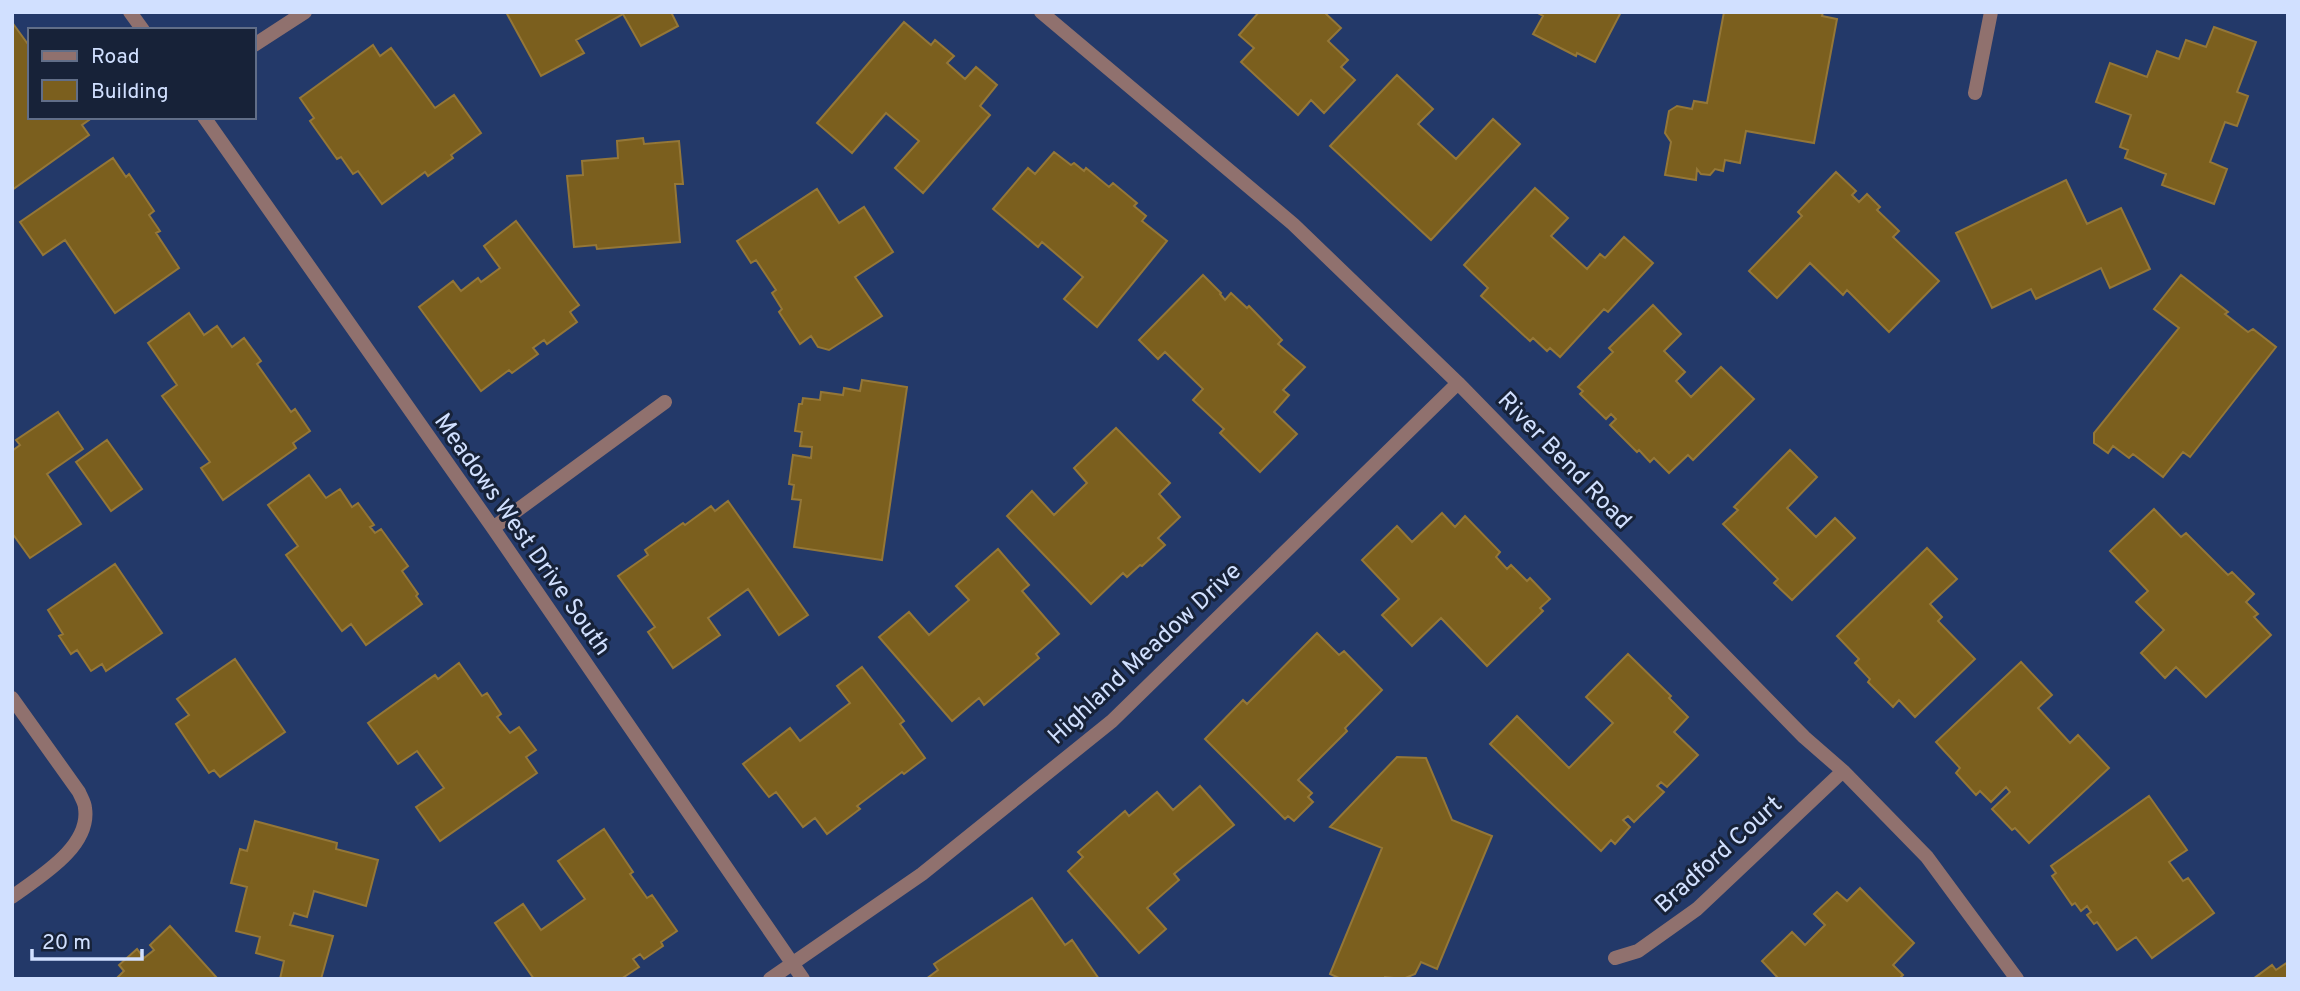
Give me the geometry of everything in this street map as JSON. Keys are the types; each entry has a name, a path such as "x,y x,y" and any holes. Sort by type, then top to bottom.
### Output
{"street":[{"path":"130,12 142,28"},
{"path":"256,44 305,12"},
{"name":"River Bend Road","path":"1041,12 1293,224 1458,383 1804,737 1843,771 1927,857 2017,979"},
{"path":"1975,93 1991,12"},
{"name":"Meadows West Drive South","path":"205,119 493,528 803,979"},
{"name":"Highland Meadow Drive","path":"770,979 922,874 1112,720 1458,383"},
{"path":"493,528 665,402"},
{"path":"12,698 79,792 85,807 85,824 65,857 12,897"},
{"name":"Bradford Court","path":"1615,958 1638,951 1697,909 1843,771"}],"building":[{"path":"506,12 671,12 678,26 641,46 623,14 576,40 584,53 541,76"},
{"path":"1259,12 1324,12 1341,28 1328,41 1348,60 1341,67 1355,80 1324,113 1311,100 1298,115 1241,62 1254,48 1239,35"},
{"path":"1536,12 1621,12 1595,62 1577,53 1576,56 1533,34 1543,16"},
{"path":"1724,12 1823,12 1822,16 1837,19 1814,143 1746,131 1740,163 1725,160 1723,171 1715,169 1710,175 1701,174 1697,169 1696,180 1665,175 1671,142 1665,133 1669,111 1677,106 1692,109 1694,101 1707,103"},
{"path":"904,22 931,45 935,40 954,56 947,63 965,79 976,67 997,85 980,106 990,115 923,193 895,168 919,141 886,113 852,153 817,123"},
{"path":"14,25 28,44 28,119 88,119 82,125 89,135 12,190"},
{"path":"2214,27 2256,42 2237,92 2248,96 2237,126 2225,122 2210,162 2227,169 2214,204 2162,185 2166,174 2125,158 2128,150 2120,147 2131,115 2096,102 2110,63 2147,77 2157,51 2179,59 2186,40 2206,47"},
{"path":"373,45 380,56 391,48 435,108 454,95 481,133 428,176 425,172 382,204 358,171 353,174 341,157 337,159 310,121 314,118 300,98"},
{"path":"1397,75 1433,109 1418,124 1456,159 1493,119 1520,144 1431,240 1330,146"},
{"path":"643,138 644,144 679,141 683,184 675,184 680,242 597,249 596,245 574,247 567,176 583,175 582,161 618,158 617,141"},
{"path":"1054,152 1071,165 1074,163 1084,171 1086,168 1109,187 1113,183 1137,203 1134,206 1146,216 1142,221 1167,241 1097,327 1064,299 1083,277 1042,242 1038,247 993,209 1028,168 1035,174"},
{"path":"113,158 126,177 129,174 154,211 149,215 160,231 156,233 179,268 115,313 65,240 43,255 20,222"},
{"path":"1836,172 1856,191 1852,195 1859,202 1867,194 1880,207 1877,210 1899,231 1893,237 1939,281 1889,332 1847,290 1843,295 1810,263 1777,298 1749,271 1802,216 1798,212"},
{"path":"2066,180 2087,224 2121,208 2150,269 2110,288 2101,268 2036,299 2031,289 1992,308 1956,233"},
{"path":"1535,188 1568,218 1551,236 1587,269 1600,254 1605,258 1624,237 1653,263 1608,312 1604,309 1560,357 1550,348 1547,351 1533,338 1530,341 1481,296 1488,288 1464,265"},
{"path":"817,189 839,223 864,207 893,252 855,277 882,316 829,350 818,347 811,336 800,344 779,312 782,309 772,293 776,290 756,260 751,263 737,241"},
{"path":"516,221 579,305 570,312 577,322 547,344 544,340 533,348 538,354 512,373 509,370 481,391 419,307 453,281 461,291 478,278 481,282 500,268 484,246"},
{"path":"1203,275 1225,300 1231,293 1247,308 1249,306 1282,340 1278,344 1305,367 1283,390 1289,395 1274,412 1297,434 1260,472 1220,433 1224,429 1193,400 1203,389 1165,352 1158,359 1139,340"},
{"path":"2181,275 2228,312 2225,314 2248,332 2253,329 2276,347 2190,457 2183,452 2163,477 2133,454 2129,458 2113,446 2108,453 2094,443 2094,433 2179,328 2154,309"},
{"path":"1653,305 1681,334 1664,351 1685,372 1676,381 1691,397 1721,367 1754,399 1693,460 1688,455 1669,473 1654,458 1650,462 1639,450 1637,452 1610,425 1616,419 1611,414 1606,419 1580,394 1583,391 1578,387 1613,352 1609,348"},
{"path":"189,313 204,335 217,326 232,347 244,338 261,361 257,364 291,412 295,409 310,431 293,443 296,448 223,500 201,468 210,462 162,396 177,385 148,343"},
{"path":"862,380 907,387 882,560 794,547 801,500 792,499 794,485 789,484 793,455 811,458 812,447 800,446 802,432 795,431 799,404 802,404 803,398 820,400 821,392 843,395 844,388 860,391"},
{"path":"58,412 83,449 47,474 81,524 30,558 12,533 12,451 20,445 16,440"},
{"path":"1116,428 1170,483 1159,494 1180,517 1158,538 1165,545 1127,577 1123,573 1091,604 1007,516 1032,491 1054,515 1087,483 1074,468"},
{"path":"107,440 142,489 111,511 76,462"},
{"path":"1790,450 1817,477 1787,508 1816,537 1835,518 1855,538 1792,600 1774,583 1778,579 1723,524 1738,510 1734,507"},
{"path":"309,475 326,498 340,489 352,507 358,503 374,525 370,527 375,533 381,529 408,566 402,571 422,604 366,645 351,624 342,631 286,555 298,546 268,505"},
{"path":"728,501 808,615 779,635 748,589 708,618 720,635 673,668 648,632 655,627 618,576 648,555 645,550 683,523 685,525 711,506 715,511"},
{"path":"2154,509 2181,537 2186,533 2228,575 2232,572 2254,594 2246,602 2258,614 2254,617 2271,635 2206,697 2176,667 2165,678 2141,653 2164,630 2136,602 2148,591 2110,551"},
{"path":"1442,513 1455,527 1465,516 1500,552 1496,557 1507,569 1511,565 1527,581 1530,578 1550,599 1540,608 1543,611 1487,666 1441,618 1412,646 1382,615 1399,599 1362,560 1397,526 1412,542"},
{"path":"1927,548 1957,579 1930,604 1942,617 1938,621 1975,659 1915,717 1899,700 1893,707 1868,682 1870,679 1855,663 1859,659 1837,636"},
{"path":"998,549 1029,585 1022,591 1059,634 1036,654 1039,658 984,705 979,698 952,721 879,637 909,612 929,635 969,600 956,586"},
{"path":"115,564 162,633 106,671 102,664 91,671 77,650 71,654 59,636 63,634 48,610"},
{"path":"1317,633 1339,655 1344,651 1382,690 1345,728 1347,731 1298,780 1312,793 1308,797 1313,802 1294,821 1288,816 1285,819 1205,739 1243,700 1247,704"},
{"path":"1628,654 1671,696 1669,698 1688,717 1674,732 1698,755 1667,787 1661,782 1657,786 1664,792 1634,822 1628,816 1623,820 1630,827 1615,844 1611,840 1601,851 1490,744 1517,716 1569,768 1613,723 1586,697"},
{"path":"235,659 285,732 220,777 214,770 209,773 176,724 189,715 177,699"},
{"path":"2021,662 2052,695 2038,708 2070,743 2078,735 2109,768 2029,843 1992,809 2010,792 2006,787 1991,802 1980,791 1976,795 1956,773 1960,768 1936,742"},
{"path":"459,663 482,696 487,693 501,714 497,717 510,733 519,727 536,750 526,757 537,773 440,841 416,807 444,788 417,751 398,764 368,723 435,675 438,679"},
{"path":"862,667 904,721 900,724 925,758 857,806 860,809 827,834 815,818 803,827 776,792 769,797 743,764 790,728 800,741 850,703 837,686"},
{"path":"1397,757 1426,758 1452,820 1492,836 1437,969 1421,962 1415,974 1403,979 1341,979 1330,974 1382,848 1330,827"},
{"path":"1200,786 1234,825 1174,874 1179,880 1147,908 1166,929 1139,953 1068,871 1083,857 1078,852 1125,811 1129,816 1157,792 1173,810"},
{"path":"2149,796 2187,850 2169,862 2183,881 2188,878 2214,913 2152,958 2136,937 2117,950 2097,922 2094,924 2087,915 2091,912 2087,906 2081,911 2075,903 2072,905 2052,876 2056,873 2051,866"},
{"path":"255,821 337,843 336,849 378,860 366,906 314,891 307,917 294,913 290,925 333,936 321,979 280,979 284,961 256,953 260,937 236,931 247,887 231,883 240,849 247,851"},
{"path":"604,829 647,898 652,895 677,931 661,942 663,946 644,959 640,954 633,959 639,967 621,979 534,979 495,923 523,904 541,930 585,899 558,861"},
{"path":"1860,888 1914,943 1893,965 1903,975 1899,979 1779,979 1762,961 1792,932 1805,945 1825,925 1814,914 1837,892 1847,901"},
{"path":"1032,898 1065,945 1072,940 1099,979 926,979 938,970 934,964"},
{"path":"170,926 217,978 116,979 124,971 119,965 137,949 144,958 154,950 150,945"},
{"path":"2288,962 2288,979 2253,979 2272,965 2276,970"}]}
